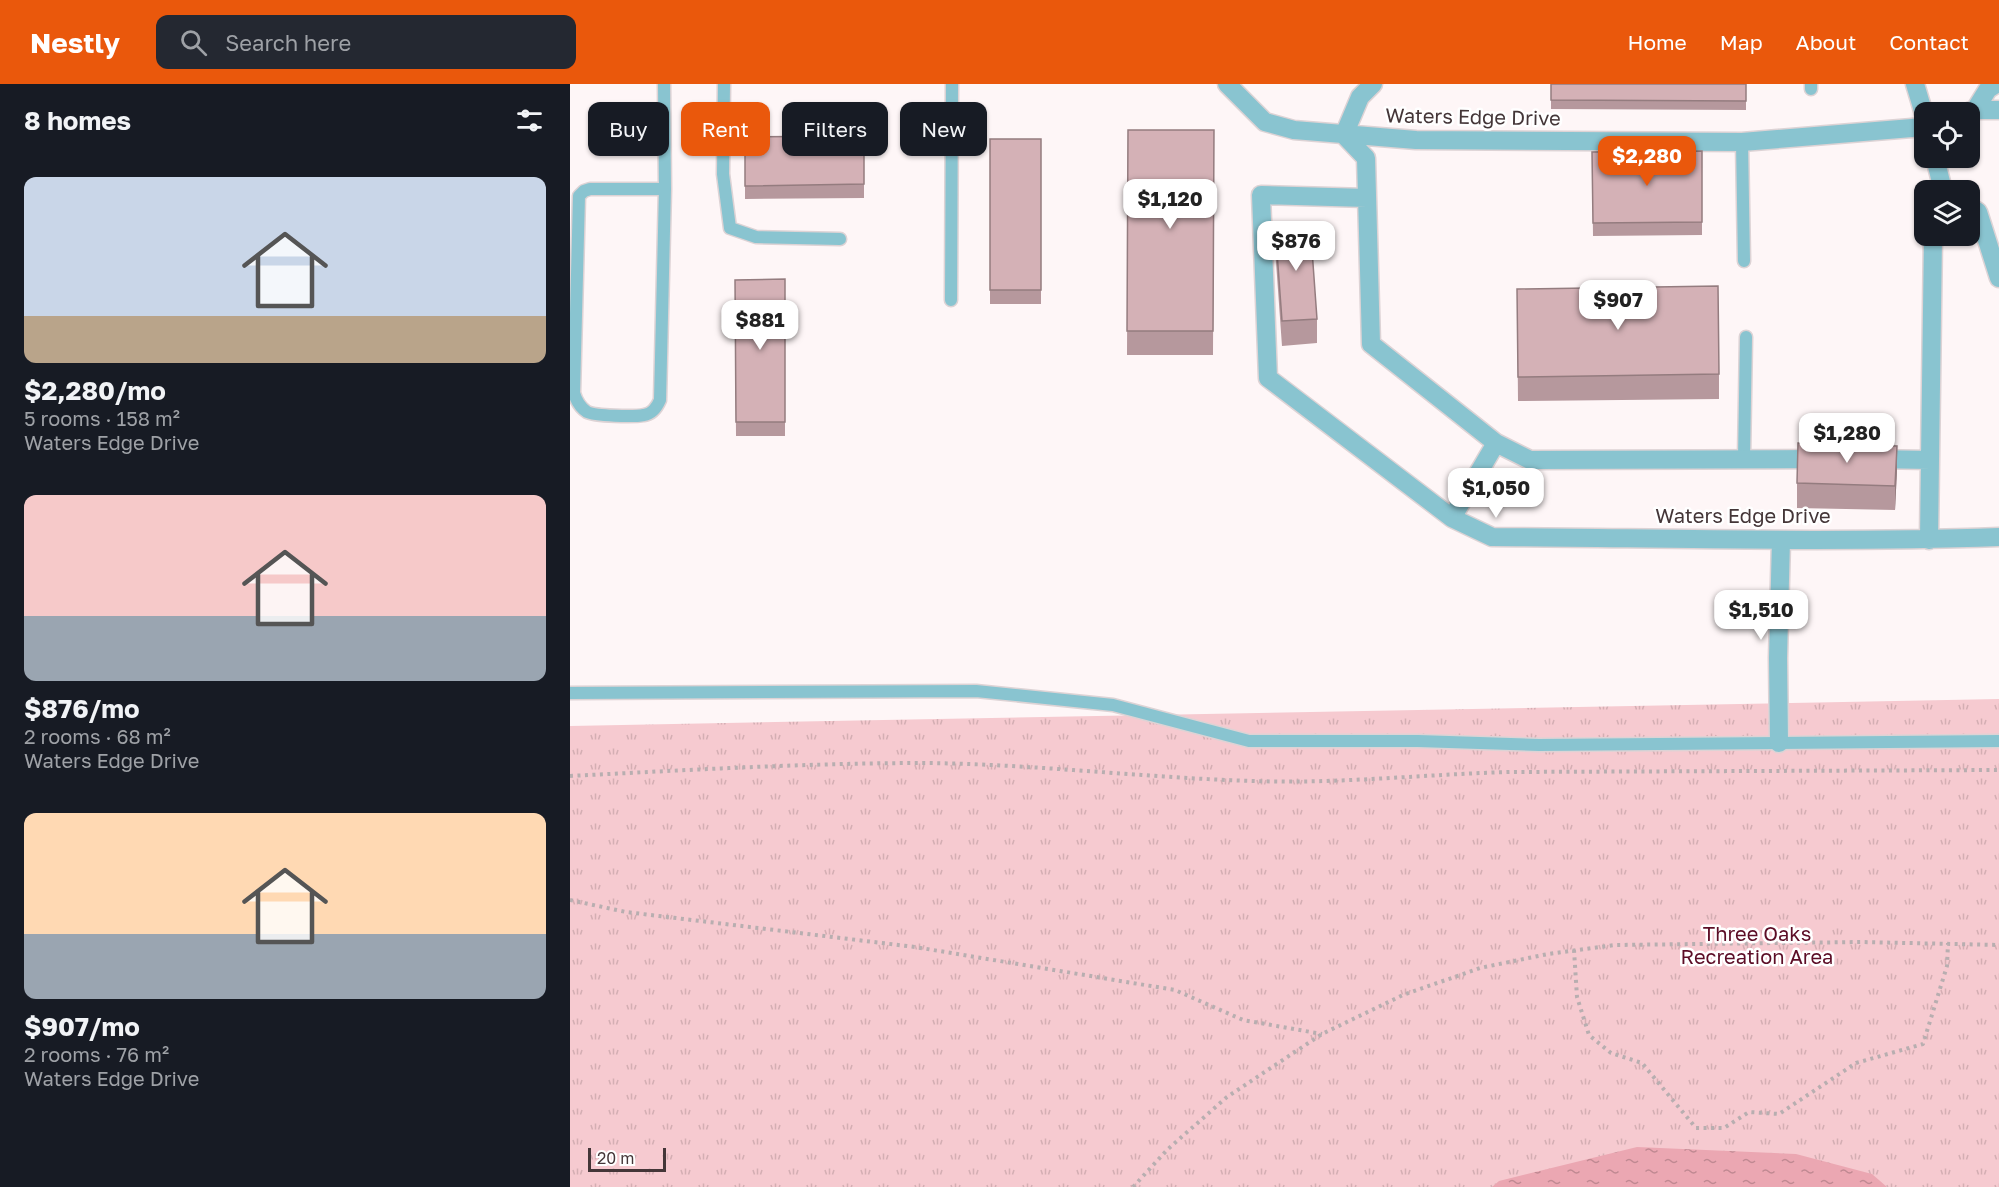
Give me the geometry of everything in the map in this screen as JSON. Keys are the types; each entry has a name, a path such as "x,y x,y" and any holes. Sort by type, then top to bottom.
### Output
{"street":[{"name":"Waters Edge Drive","path":"1227,84 1265,122 1294,130 1416,140 1742,142 1914,129"},
{"name":"Waters Edge Drive","path":"1344,135 1360,97 1373,84"},
{"path":"1915,84 1920,102"},
{"path":"1979,102 1988,89 1996,84"},
{"path":"1980,111 1999,110"},
{"path":"1344,135 1366,158 1371,344 1496,443 1530,459 1837,459"},
{"name":"Waters Edge Drive","path":"1367,198 1261,195 1268,378 1452,518 1492,537 1781,540 1929,540 1999,537"},
{"path":"1980,218 1999,278"},
{"path":"1929,540 1933,246"},
{"path":"1452,518 1496,443"},
{"path":"1860,459 1930,460"},
{"path":"1779,743 1778,658 1781,540"}],"lane":[{"path":"664,84 665,189 660,400 657,407 644,415 594,414 581,406 574,393 579,196 590,189 665,189"},
{"path":"724,84 723,174 730,228 756,237 840,239"},
{"path":"951,300 952,84"},
{"path":"1742,142 1744,261"},
{"path":"1744,458 1746,337"},
{"path":"570,693 976,691 1113,705 1249,741 1418,741 1539,745 1999,741"}],"path":[{"path":"570,776 926,763 1256,782 1348,781 1511,771 1999,770"},
{"path":"570,900 626,912 915,947 1174,990 1243,1020 1322,1034"},
{"path":"1133,1187 1168,1149 1227,1096 1322,1034 1402,995 1480,968 1615,945 1861,942 1999,945"},
{"path":"1574,951 1577,997 1589,1035 1611,1053 1642,1063 1696,1128 1724,1128 1749,1112 1779,1114 1856,1063 1923,1044 1947,966 1947,943"}],"green space":[{"name":"Three Oaks Recreation Area","path":"1999,699 1999,1187 570,1187 570,726"}],"water":[{"path":"1637,1147 1796,1154 1872,1174 1887,1187 1492,1187 1499,1181"}],"building":[{"path":"1551,84 1746,84 1746,101 1551,100"},
{"path":"1128,130 1214,130 1213,331 1127,331"},
{"path":"770,137 782,137 782,156 864,156 864,184 745,186 745,156 770,156"},
{"path":"990,139 1041,139 1041,290 990,290"},
{"path":"1702,151 1702,222 1593,223 1592,152"},
{"path":"1310,222 1317,319 1282,321 1275,224"},
{"path":"785,279 785,422 736,422 735,280"},
{"path":"1718,286 1719,374 1518,377 1517,289"},
{"path":"1798,443 1897,446 1895,486 1797,483"}]}
